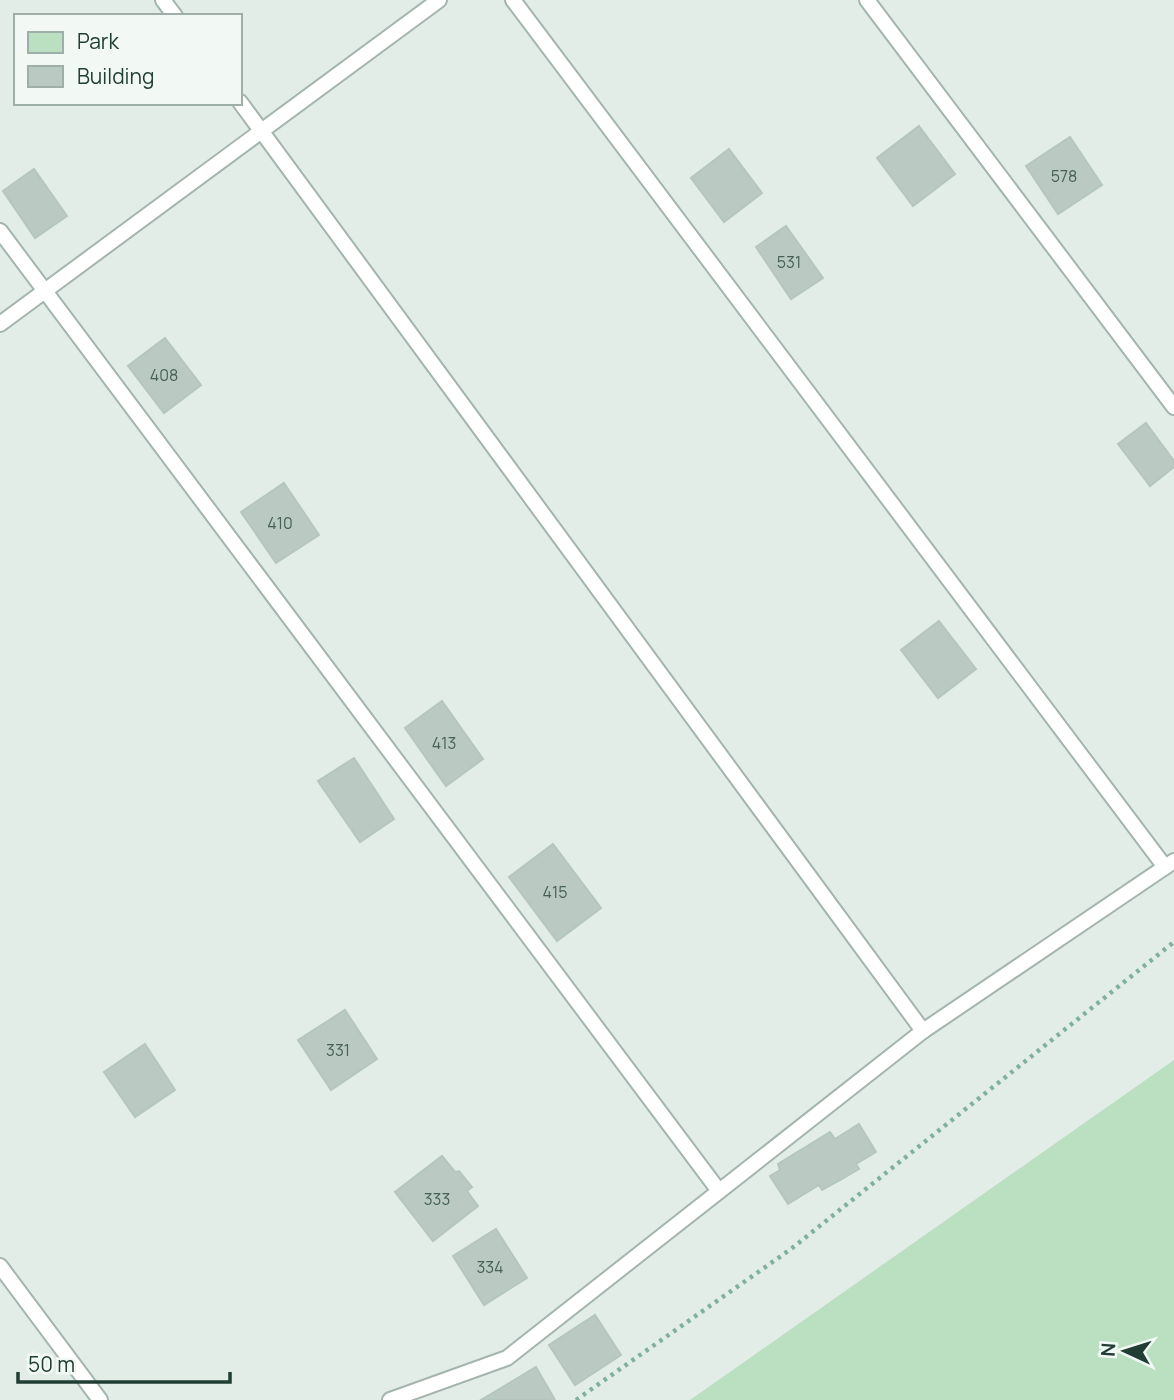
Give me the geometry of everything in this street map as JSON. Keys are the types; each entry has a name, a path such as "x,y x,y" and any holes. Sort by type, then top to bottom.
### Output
{"lane":[{"path":"0,324 439,0"},
{"path":"390,1400 507,1358 923,1031 1170,864 513,0"},
{"path":"867,0 1174,407"},
{"path":"242,105 923,1031"},
{"path":"0,231 719,1191"},
{"path":"0,1266 100,1400"}],"path":[{"path":"576,1400 791,1249 1174,942"}],"green space":[{"path":"1174,1060 1174,1400 690,1400"}],"building":[{"path":"919,126 955,174 913,206 877,158"},
{"path":"1070,137 1102,185 1058,214 1026,166"},
{"path":"729,149 762,193 724,222 691,178"},
{"path":"34,169 67,216 35,238 3,191"},
{"path":"786,226 823,278 791,299 756,247"},
{"path":"165,338 201,385 164,413 128,366"},
{"path":"1146,423 1174,461 1174,467 1150,486 1118,444"},
{"path":"284,483 319,535 276,563 241,512"},
{"path":"939,621 976,669 938,698 901,650"},
{"path":"442,701 483,759 446,786 405,728"},
{"path":"354,758 394,819 360,842 318,781"},
{"path":"553,844 601,908 557,941 509,877"},
{"path":"345,1010 377,1059 331,1090 298,1040"},
{"path":"145,1044 175,1090 135,1117 104,1072"},
{"path":"859,1124 876,1152 856,1164 859,1169 822,1190 819,1185 788,1204 770,1176 780,1170 778,1164 830,1132 835,1139"},
{"path":"442,1156 472,1187 467,1191 478,1206 433,1241 395,1192"},
{"path":"496,1229 527,1278 484,1305 453,1256"},
{"path":"595,1315 621,1355 575,1385 549,1345"},
{"path":"536,1367 555,1400 481,1400"}]}
